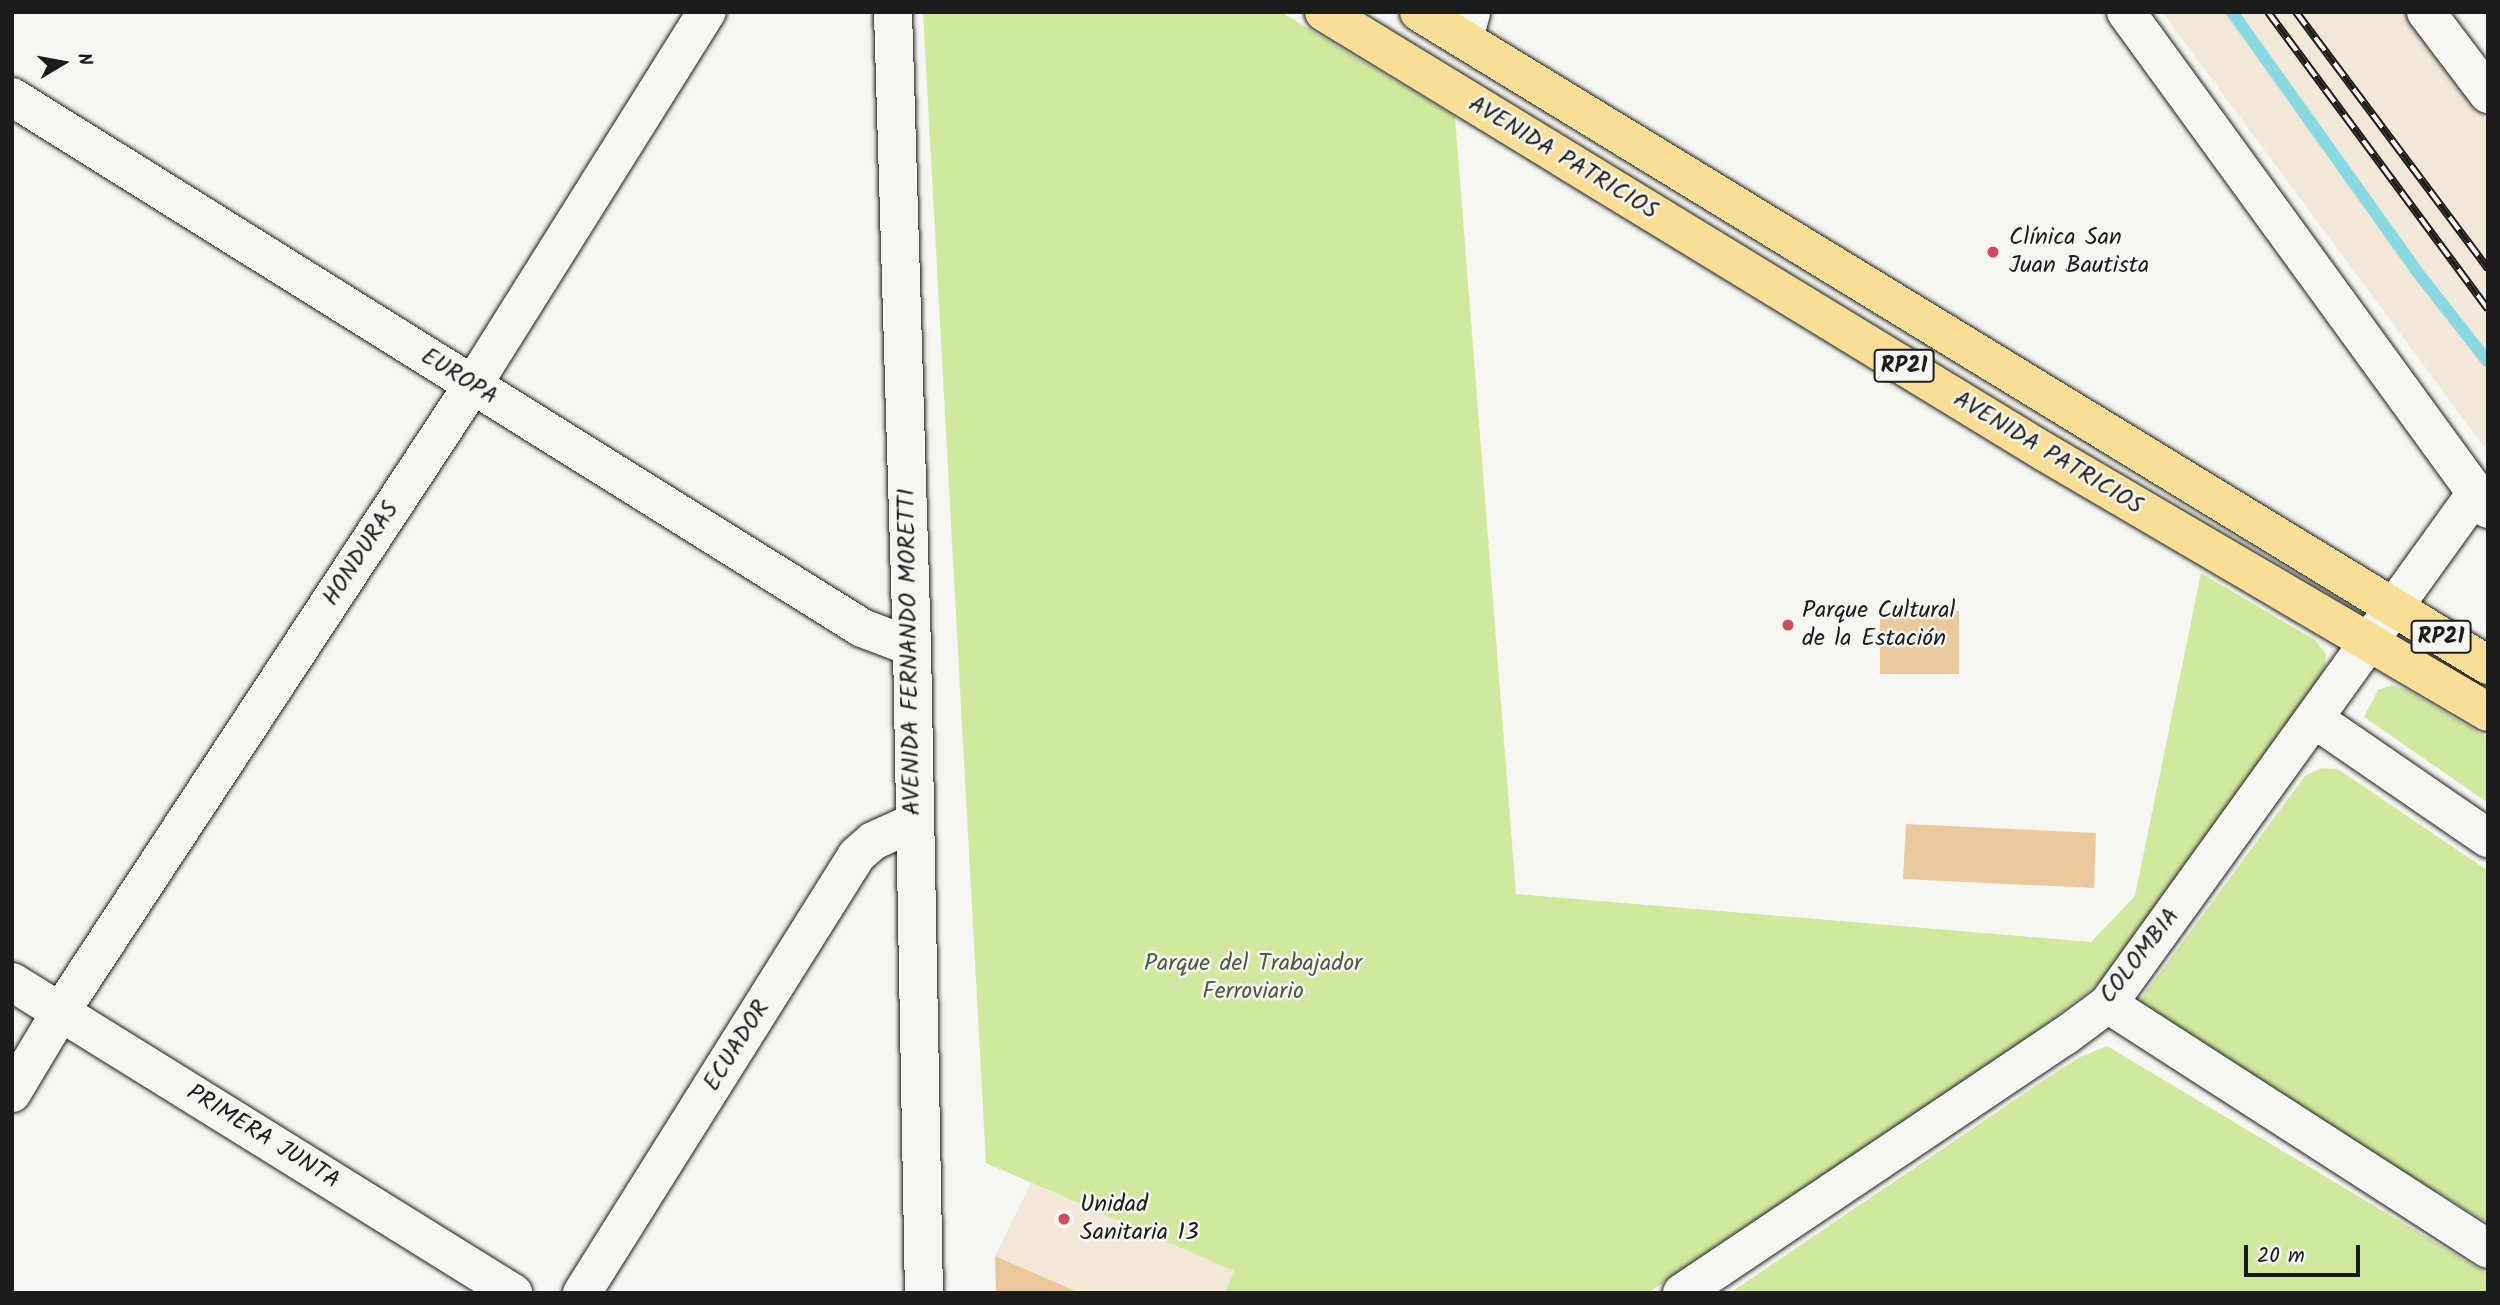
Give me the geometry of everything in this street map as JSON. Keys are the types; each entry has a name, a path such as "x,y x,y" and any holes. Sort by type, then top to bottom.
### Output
{"main road":[{"name":"AVENIDA PATRICIOS","path":"1324,12 2043,451 2488,712"},
{"name":"AVENIDA PATRICIOS","path":"1419,12 1468,26 2012,372 2393,610 2488,665"}],"street":[{"name":"HONDURAS","path":"12,1093 61,1011 472,386 707,12"},
{"name":"AVENIDA FERNANDO MORETTI","path":"893,12 912,647 923,1293"},
{"path":"2126,12 2482,501"},
{"path":"2426,12 2488,94"},
{"name":"EUROPA","path":"12,97 862,628 912,647"},
{"name":"COLOMBIA","path":"1682,1293 2065,1036 2108,1004 2393,610 2482,501"},
{"path":"2316,720 2488,838"},
{"name":"ECUADOR","path":"582,1293 857,855 873,841 914,823"},
{"name":"PRIMERA JUNTA","path":"12,982 513,1293"},
{"path":"2108,1004 2488,1249"}],"shaded area":[{"path":"2162,12 2405,12 2488,123 2488,452"},
{"name":"Unidad Sanitaria 13","path":"1031,1183 1235,1271 1225,1293 1080,1293 995,1256"}],"green space":[{"name":"Parque del Trabajador Ferroviario","path":"923,12 1281,12 1455,117 1516,894 2091,942 2135,896 2201,573 2315,640 2326,654 2325,672 2105,978 2025,1040 1648,1293 1225,1293 1234,1271 986,1163"},
{"path":"2392,685 2407,690 2488,738 2488,803 2364,717 2378,690"},
{"path":"2322,768 2338,769 2488,871 2488,1223 2149,1016 2140,1000 2305,776"},
{"path":"2107,1046 2488,1274 2488,1293 1730,1293 2050,1076 2080,1057"}],"building":[{"path":"1880,611 1959,611 1959,674 1880,674"},
{"path":"1906,824 2096,833 2094,888 1903,879"},
{"path":"995,1256 1080,1293 996,1293"}],"waterway":[{"path":"2232,12 2415,269 2488,362"}],"railway":[{"path":"2268,12 2488,309"},
{"path":"2296,12 2488,269"}],"place":[{"name":"Clínica San Juan Bautista","path":"1993,252"},
{"name":"Parque Cultural de la Estación","path":"1788,625"},
{"name":"Unidad Sanitaria 13","path":"1064,1219"}]}
